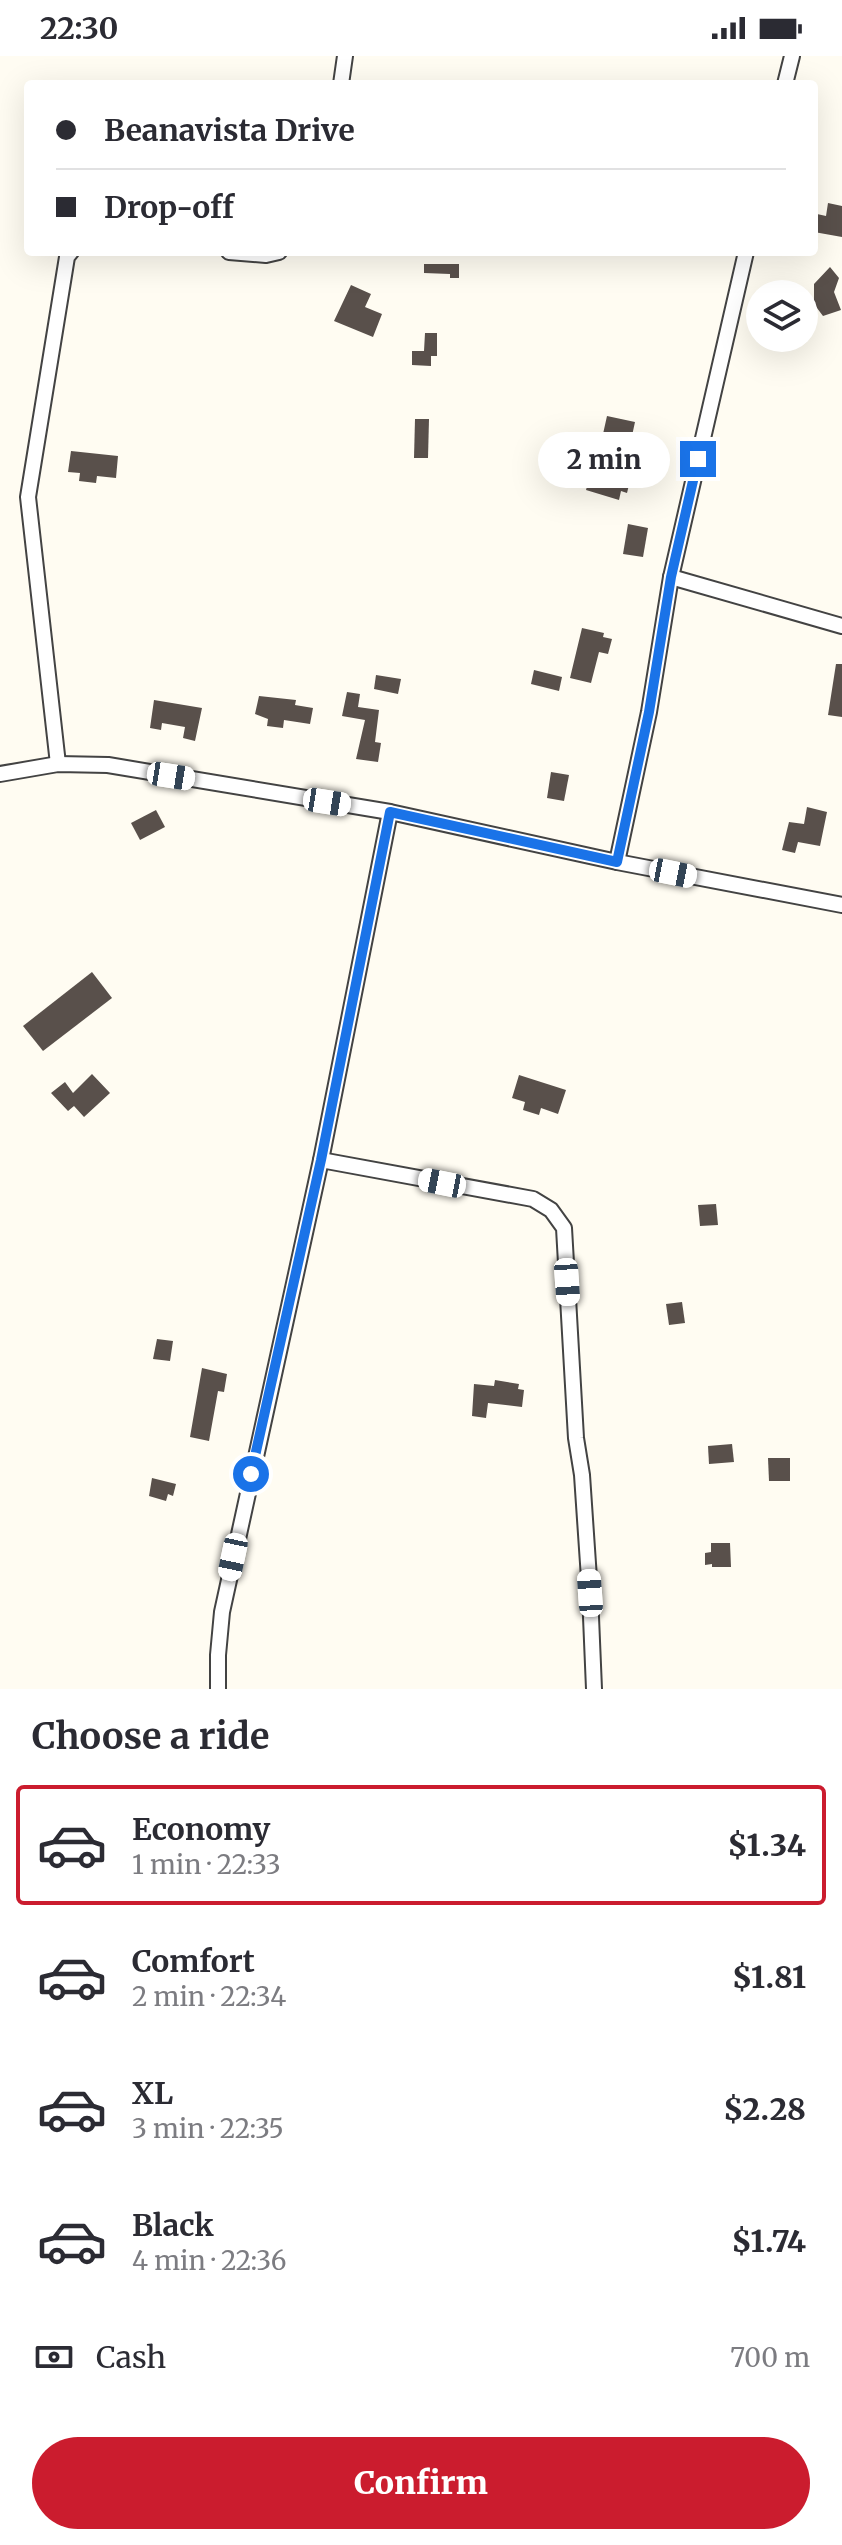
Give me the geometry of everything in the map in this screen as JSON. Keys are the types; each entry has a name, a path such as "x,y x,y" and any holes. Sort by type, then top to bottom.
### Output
{"street":[{"path":"342,80 345,56"},
{"path":"786,80 792,56"},
{"path":"58,764 28,497 68,256"},
{"path":"617,862 649,712 671,577 745,256"},
{"path":"671,577 842,626"},
{"path":"0,774 58,764 108,765 390,812 617,862 842,905"},
{"path":"218,1689 222,1612 321,1160 390,812"},
{"path":"321,1160 533,1199 551,1210 564,1228 594,1689"}],"building":[{"path":"828,203 842,206 842,237 818,233 818,214 826,216"},
{"path":"424,264 459,264 459,278 450,278 450,274 424,273"},
{"path":"830,267 839,278 834,292 841,310 823,316 818,309 818,280"},
{"path":"351,285 371,294 365,307 382,314 373,337 334,321"},
{"path":"425,333 437,333 437,356 431,356 431,366 412,365 412,351 424,351"},
{"path":"607,416 635,422 630,445 638,448 627,493 621,491 619,500 586,490 592,469 597,471 608,435 603,434"},
{"path":"415,419 429,419 428,458 414,458"},
{"path":"71,451 118,456 116,478 97,476 96,483 79,481 80,473 68,472"},
{"path":"628,524 648,528 643,557 623,554"},
{"path":"582,628 604,633 603,637 612,639 608,654 599,652 591,683 570,678"},
{"path":"836,664 842,664 842,717 828,715"},
{"path":"534,670 562,677 559,691 531,684"},
{"path":"376,675 401,679 398,694 374,689"},
{"path":"347,692 360,694 358,707 379,710 375,742 381,743 378,762 356,759 365,720 342,716"},
{"path":"259,696 296,700 295,705 313,708 310,724 284,720 283,728 267,726 268,719 255,714"},
{"path":"154,700 202,708 195,741 183,738 185,727 162,723 161,730 150,728"},
{"path":"551,772 569,775 564,801 547,798"},
{"path":"807,807 827,812 820,846 798,842 795,853 782,850 789,822 804,824"},
{"path":"156,810 165,827 140,840 131,823"},
{"path":"92,972 112,998 43,1051 23,1026"},
{"path":"92,1074 110,1093 84,1117 74,1106 68,1111 51,1093 65,1082 73,1093"},
{"path":"519,1075 566,1090 558,1114 541,1108 539,1115 523,1110 525,1102 512,1098"},
{"path":"716,1204 718,1225 700,1226 698,1205"},
{"path":"682,1302 685,1323 669,1325 666,1304"},
{"path":"157,1339 173,1341 170,1361 153,1359"},
{"path":"202,1368 227,1374 224,1392 218,1391 209,1441 190,1437"},
{"path":"495,1380 519,1384 518,1389 524,1390 522,1407 488,1403 486,1418 472,1416 474,1384 494,1386"},
{"path":"732,1444 734,1462 709,1464 708,1446"},
{"path":"768,1458 790,1458 790,1481 769,1481"},
{"path":"152,1478 176,1484 173,1496 168,1494 166,1501 149,1496"},
{"path":"711,1543 730,1543 731,1567 705,1565 705,1553 711,1552"}],"route":[{"path":"251,1474 321,1160 390,812 617,862 649,712 671,577 698,459"}]}
